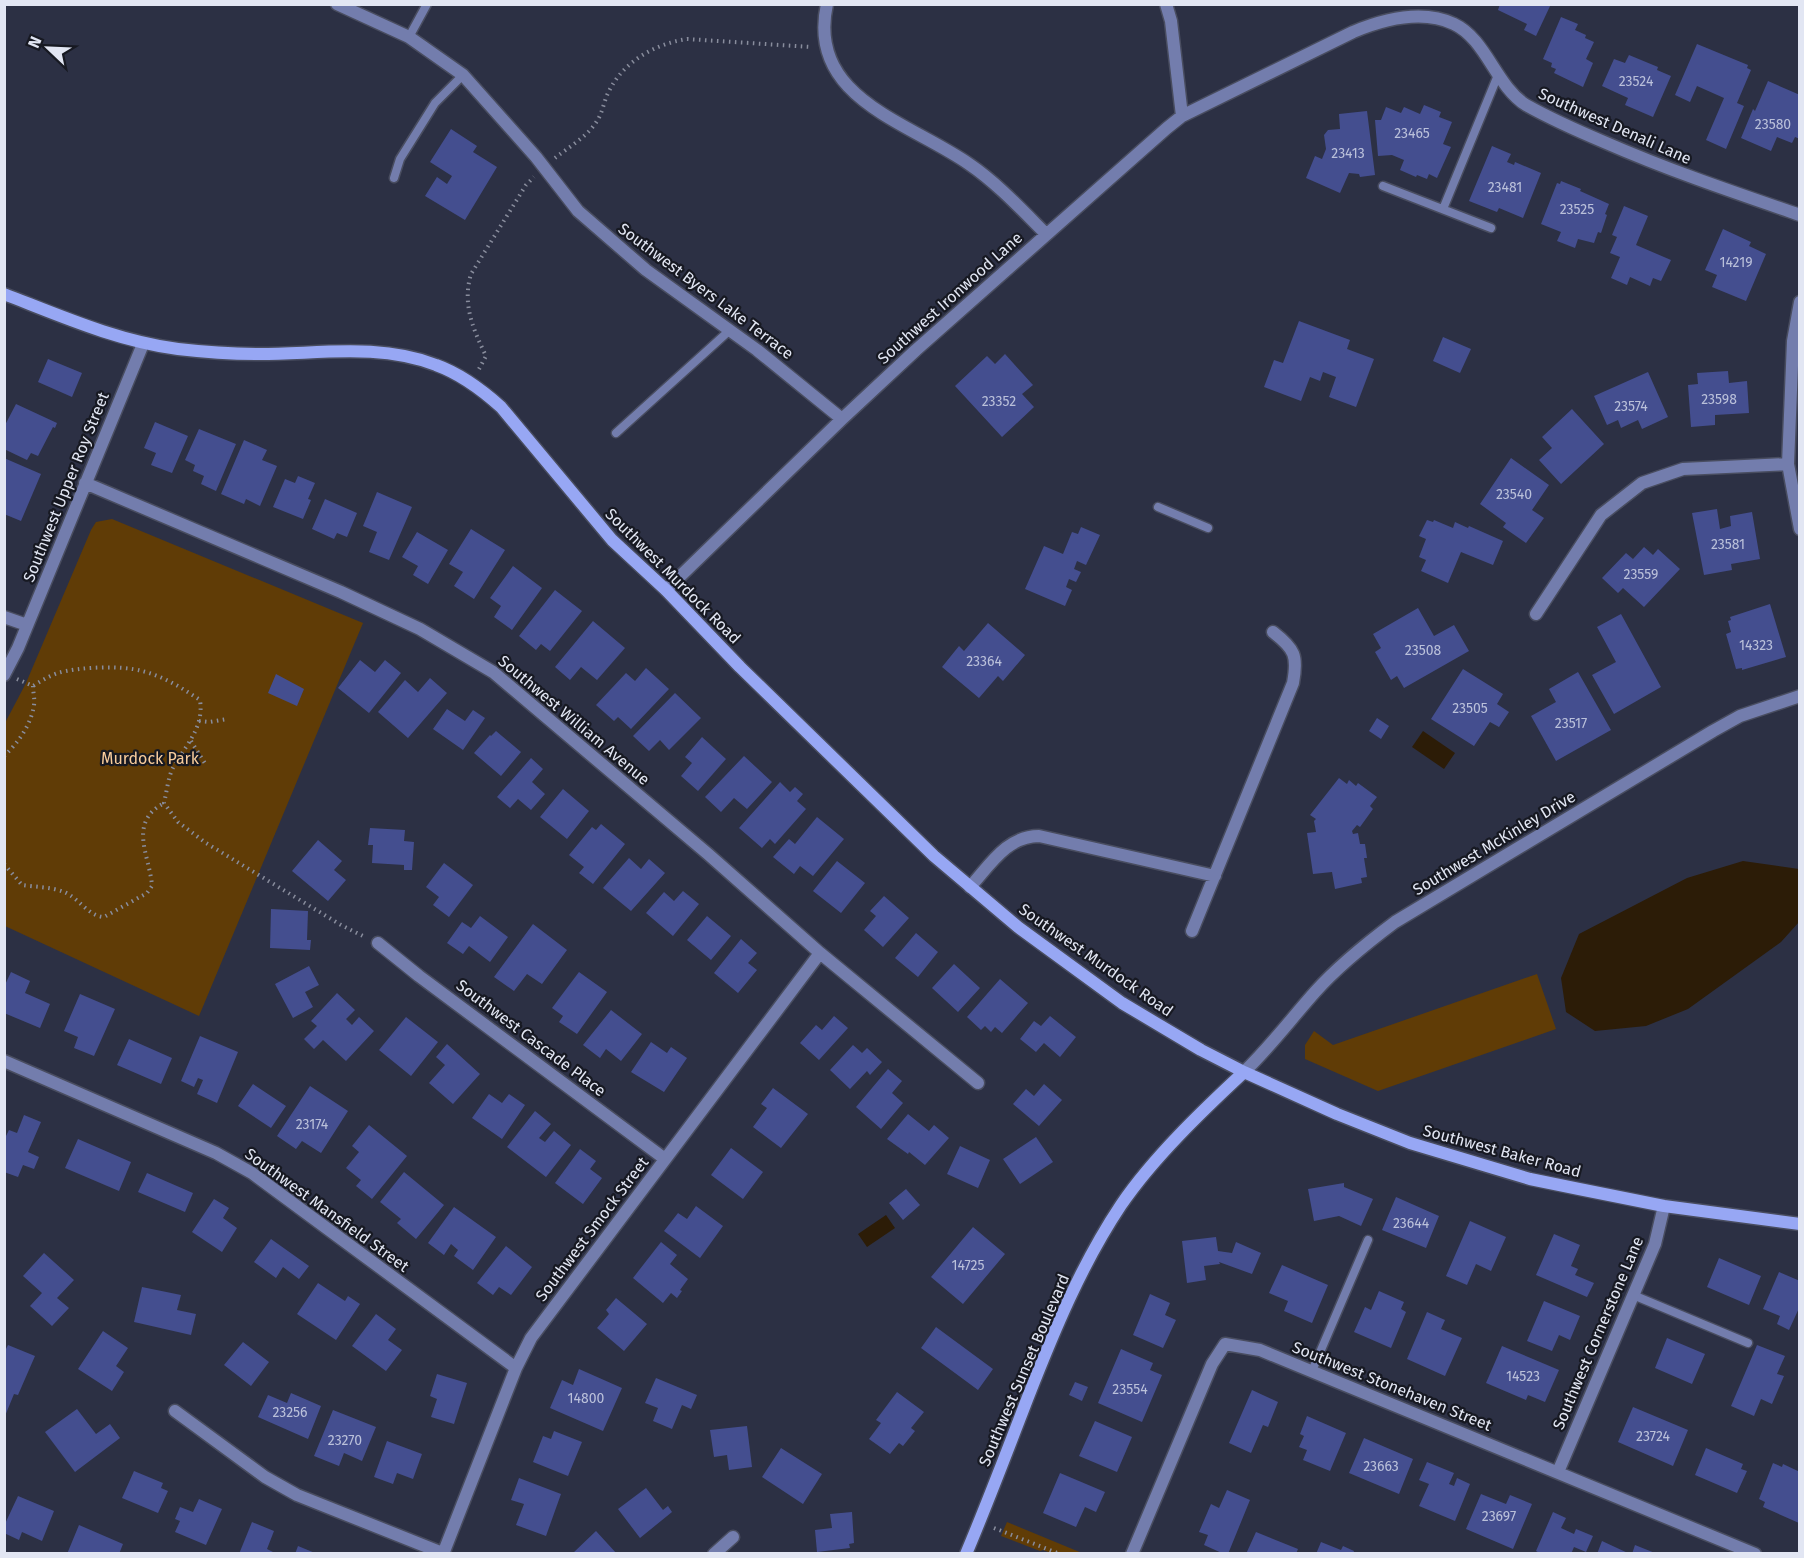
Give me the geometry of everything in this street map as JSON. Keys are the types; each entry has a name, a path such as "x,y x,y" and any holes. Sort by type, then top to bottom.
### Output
{"main road":[{"name":"Southwest Murdock Road","path":"4,294 143,344 180,349 259,354 344,351 387,353 436,365 470,383 501,407 612,540 666,590 740,667 934,856 1047,950 1122,1003 1201,1050 1244,1072"},
{"name":"Southwest Baker Road","path":"1244,1072 1337,1114 1410,1143 1530,1179 1664,1206 1800,1224"},
{"name":"Southwest Sunset Boulevard","path":"966,1554 1059,1319 1093,1251 1141,1179 1244,1072"}],"street":[{"name":"Southwest Byers Lake Terrace","path":"337,4 409,37 463,75 544,167 578,211 646,270 757,350 842,419"},
{"path":"827,4 826,48 831,64 842,81 857,96 971,165 1014,202 1046,234"},
{"path":"1166,4 1182,116"},
{"name":"Southwest Denali Lane","path":"1182,116 1353,32 1380,21 1423,17 1455,24 1468,34 1509,91 1524,103 1587,135 1659,166 1800,215"},
{"name":"Southwest Ironwood Lane","path":"666,590 842,419 1046,234 1182,116"},
{"path":"1800,302 1793,341 1788,464 1800,529"},
{"name":"Southwest Upper Roy Street","path":"5,675 143,344"},
{"path":"1536,614 1601,516 1641,483 1683,469 1788,464"},
{"name":"Southwest William Avenue","path":"86,483 341,592 420,629 493,672 708,854 820,953 978,1083"},
{"path":"4,616 27,626"},
{"path":"1192,931 1293,683 1295,654 1288,643 1273,632"},
{"name":"Southwest McKinley Drive","path":"1244,1072 1268,1049 1316,990 1355,952 1395,922 1713,731 1740,716 1800,696"},
{"path":"970,887 1004,850 1026,836 1039,836 1215,876"},
{"name":"Southwest Cascade Place","path":"378,943 419,976 665,1158"},
{"name":"Southwest Smock Street","path":"443,1553 516,1368 531,1338 820,953"},
{"name":"Southwest Mansfield Street","path":"4,1060 216,1153 252,1173 516,1368"},
{"name":"Southwest Cornerstone Lane","path":"1558,1472 1655,1244 1664,1206"},
{"name":"Southwest Stonehaven Street","path":"1132,1554 1212,1364 1225,1344 1260,1350 1755,1554"},
{"path":"175,1411 265,1477 297,1495 443,1553"},
{"path":"714,1554 733,1537"}],"lane":[{"path":"409,37 427,4"},
{"path":"394,178 400,159 435,103 463,75"},
{"path":"1443,209 1498,75"},
{"path":"1383,186 1491,228"},
{"path":"616,433 730,330"},
{"path":"1158,507 1208,528"},
{"path":"1312,1371 1368,1240"},
{"path":"1633,1295 1748,1343"}],"path":[{"path":"470,383 486,356 474,330 467,303 467,288 471,274 526,185 544,167 592,128 599,119 615,79 632,63 654,48 671,41 687,39 826,48"},
{"path":"4,864 22,885 63,891 77,899 97,917 104,917 147,893 152,886 152,877 143,848 147,818 155,808 164,803 173,768 191,741 200,721 201,712 200,700 170,682 140,670 77,670 58,673 33,686 5,675"},
{"path":"4,756 19,741 27,723 34,705 33,686"},
{"path":"200,721 227,719"},
{"path":"191,741 206,765"},
{"path":"164,803 178,822 214,848 341,925 378,943"},
{"path":"979,1524 1060,1554"}],"green space":[{"name":"Murdock Park","path":"112,519 363,623 199,1016 5,926 5,723 26,683 91,530 96,522"},
{"path":"1537,974 1556,1029 1378,1091 1305,1059 1305,1045 1314,1031 1333,1045"},
{"path":"1007,1522 1082,1553 1040,1551 1001,1536"}],"shaded area":[{"path":"1423,731 1455,753 1444,769 1412,747"},
{"path":"1743,861 1799,869 1799,922 1781,942 1688,1009 1646,1026 1595,1031 1566,1012 1561,978 1579,934 1687,878"},
{"path":"886,1215 895,1228 867,1247 858,1234"}],"building":[{"path":"1500,4 1551,4 1536,36 1524,30 1527,24 1498,10"},
{"path":"1561,17 1578,24 1575,30 1594,42 1586,59 1593,63 1583,87 1554,73 1556,69 1551,67 1552,63 1543,59"},
{"path":"1697,44 1748,65 1747,68 1751,70 1737,103 1744,106 1726,149 1706,140 1724,98 1697,86 1690,102 1675,95"},
{"path":"1629,55 1658,67 1657,70 1671,76 1653,117 1625,105 1628,98 1602,86 1614,59 1625,63"},
{"path":"1768,81 1800,95 1800,139 1795,137 1792,143 1777,137 1771,151 1741,138"},
{"path":"1424,105 1441,112 1439,117 1452,122 1443,144 1451,147 1437,178 1429,174 1427,179 1417,175 1416,177 1400,170 1404,160 1392,155 1378,156 1375,120 1381,120 1386,107 1401,113 1404,107 1420,114"},
{"path":"1367,111 1375,175 1360,177 1359,174 1349,173 1340,193 1306,178 1315,156 1322,159 1326,149 1324,135 1328,130 1340,129 1339,114"},
{"path":"451,129 477,146 473,152 497,167 465,220 425,196 437,177 447,184 452,176 430,162"},
{"path":"1492,146 1511,154 1507,162 1514,165 1515,162 1541,173 1523,218 1499,208 1497,212 1469,201"},
{"path":"1561,181 1609,204 1601,233 1598,232 1594,243 1578,239 1575,248 1557,241 1561,232 1541,224 1557,183 1560,184"},
{"path":"1624,206 1648,216 1636,245 1671,260 1661,281 1653,278 1650,286 1630,277 1627,285 1611,278 1620,257 1610,253 1617,237 1612,235"},
{"path":"1723,229 1751,242 1749,246 1766,254 1746,301 1712,287 1717,275 1705,270"},
{"path":"1299,321 1350,340 1347,349 1374,359 1356,407 1329,397 1336,377 1323,372 1320,381 1310,377 1301,401 1264,387 1274,360 1283,363"},
{"path":"1443,337 1471,349 1460,373 1433,361"},
{"path":"1005,354 1033,385 1022,394 1034,407 1002,437 955,386 987,356 995,364"},
{"path":"48,359 82,373 72,397 38,382"},
{"path":"1728,371 1729,383 1747,381 1749,413 1715,415 1715,425 1691,427 1688,385 1698,384 1697,373"},
{"path":"1648,372 1668,417 1642,429 1638,420 1621,428 1618,420 1607,425 1594,396"},
{"path":"16,404 57,423 38,456 31,453 27,460 4,449 4,427"},
{"path":"1572,409 1604,444 1561,484 1539,460 1552,448 1542,437"},
{"path":"155,422 188,436 172,473 151,465 156,453 144,448"},
{"path":"199,429 236,444 216,491 201,484 204,476 193,471 195,465 185,460"},
{"path":"244,440 267,450 262,460 277,466 260,506 246,499 244,504 221,494"},
{"path":"4,458 41,474 21,521 4,514"},
{"path":"1511,458 1549,485 1532,510 1544,518 1526,543 1503,527 1506,523 1480,504"},
{"path":"298,476 315,483 303,519 273,507 285,479 295,483"},
{"path":"377,492 412,507 389,560 369,552 377,532 363,526"},
{"path":"325,499 357,513 347,537 337,533 334,539 312,529"},
{"path":"1717,509 1720,529 1731,526 1730,516 1752,512 1760,559 1731,564 1732,570 1704,575 1692,513"},
{"path":"1427,520 1433,522 1434,520 1453,528 1455,522 1503,541 1493,565 1461,552 1448,583 1421,571 1426,560 1419,557 1426,539 1419,536"},
{"path":"1081,527 1100,535 1086,565 1077,561 1074,569 1081,572 1076,582 1069,579 1066,587 1072,590 1065,606 1025,589 1044,546 1063,554 1072,532 1078,534"},
{"path":"471,529 505,550 474,599 454,586 463,572 449,564"},
{"path":"417,532 448,550 428,584 413,575 418,566 402,557"},
{"path":"1644,547 1653,555 1658,549 1680,569 1644,607 1623,588 1618,593 1602,578 1626,553 1633,559"},
{"path":"513,566 542,588 512,630 494,617 501,606 490,598"},
{"path":"555,590 582,611 550,651 541,644 536,650 519,636"},
{"path":"1770,604 1786,657 1742,670 1742,668 1736,669 1726,634 1731,632 1728,621 1731,620 1730,617"},
{"path":"1418,608 1434,636 1454,625 1469,651 1404,688 1397,676 1391,680 1375,652 1381,648 1373,634"},
{"path":"1621,614 1661,687 1614,714 1592,675 1616,662 1597,627"},
{"path":"593,621 625,648 597,680 581,667 570,680 555,667"},
{"path":"988,623 1025,655 1003,681 998,676 979,698 942,667 959,646 964,651"},
{"path":"360,660 375,672 385,660 401,673 369,713 338,688"},
{"path":"646,668 669,689 631,729 618,717 614,721 596,705 626,673 635,681"},
{"path":"1463,669 1503,694 1497,704 1509,712 1499,727 1490,722 1474,746 1431,719"},
{"path":"1578,672 1611,730 1556,761 1531,716 1556,702 1549,689"},
{"path":"276,674 304,689 297,706 268,693"},
{"path":"430,678 447,693 408,738 378,712 405,680 418,692"},
{"path":"675,693 701,718 669,750 660,740 649,751 633,736"},
{"path":"447,709 465,721 473,710 485,718 463,750 433,729"},
{"path":"1377,718 1389,726 1381,739 1369,731"},
{"path":"496,731 521,752 501,776 474,753"},
{"path":"702,737 726,759 698,791 681,776 692,763 685,757"},
{"path":"744,756 772,782 747,809 734,798 721,812 705,797"},
{"path":"531,758 543,769 532,782 545,794 531,810 518,799 510,808 497,797"},
{"path":"1339,778 1347,784 1349,780 1356,786 1358,783 1377,797 1370,806 1373,809 1360,827 1357,825 1352,831 1353,834 1358,833 1360,844 1365,844 1367,858 1364,858 1367,877 1361,878 1362,883 1335,889 1332,872 1313,874 1307,833 1316,832 1314,821 1316,819 1310,815"},
{"path":"780,782 790,792 795,787 803,794 797,801 806,809 775,844 770,839 762,848 739,828"},
{"path":"563,789 589,811 567,839 540,817"},
{"path":"817,817 844,839 813,876 800,866 794,874 773,857 789,839 795,844"},
{"path":"601,824 625,844 593,884 579,873 584,867 569,855 592,827 596,830"},
{"path":"370,828 405,830 404,841 414,842 412,870 404,870 404,865 372,863 373,845 368,845"},
{"path":"318,840 342,861 334,870 346,880 328,901 292,871"},
{"path":"629,858 641,869 649,859 665,873 631,911 603,888"},
{"path":"837,861 865,883 841,913 813,891"},
{"path":"444,863 473,885 449,917 433,905 439,897 426,887"},
{"path":"683,891 699,904 673,936 646,913 664,892 674,901"},
{"path":"884,896 909,918 883,947 864,930 876,916 870,911"},
{"path":"271,909 308,911 307,940 311,940 310,950 270,948"},
{"path":"480,916 508,937 490,962 469,946 463,954 447,943 462,922 471,928"},
{"path":"707,916 731,936 711,960 687,940"},
{"path":"533,924 567,950 542,984 527,974 514,991 494,977"},
{"path":"916,933 938,952 918,977 895,958"},
{"path":"741,939 757,953 748,963 757,970 738,993 714,973"},
{"path":"954,964 980,988 958,1012 932,988"},
{"path":"309,966 319,985 305,992 313,1007 293,1018 275,984"},
{"path":"11,972 30,981 25,993 50,1004 40,1028 4,1013 4,987"},
{"path":"579,972 607,992 577,1034 559,1022 563,1016 552,1008"},
{"path":"1000,979 1028,1003 1002,1033 995,1027 991,1032 985,1026 981,1030 967,1017"},
{"path":"337,993 355,1010 346,1019 352,1025 359,1017 374,1031 346,1061 323,1040 314,1049 304,1039 317,1026 311,1021"},
{"path":"80,994 115,1009 94,1056 74,1048 78,1037 64,1031"},
{"path":"611,1010 642,1034 621,1061 606,1049 600,1058 583,1045"},
{"path":"834,1016 848,1028 819,1060 800,1043 816,1025 822,1030"},
{"path":"1050,1016 1076,1037 1060,1057 1044,1043 1036,1052 1020,1039 1034,1021 1041,1026"},
{"path":"406,1017 438,1042 411,1076 379,1050"},
{"path":"200,1036 238,1052 217,1103 197,1094 203,1080 198,1078 194,1087 181,1081"},
{"path":"129,1039 172,1058 161,1084 117,1065"},
{"path":"651,1042 667,1053 671,1047 687,1058 664,1092 631,1072"},
{"path":"447,1044 480,1074 453,1104 429,1083 445,1065 436,1057"},
{"path":"853,1045 862,1053 867,1048 882,1062 870,1075 867,1071 850,1089 830,1070"},
{"path":"888,1069 902,1081 892,1093 903,1103 881,1129 856,1107"},
{"path":"253,1084 286,1106 271,1128 238,1106"},
{"path":"1044,1084 1062,1100 1039,1126 1013,1104 1026,1089 1034,1096"},
{"path":"310,1086 348,1111 321,1153 302,1141 296,1149 277,1136"},
{"path":"773,1088 808,1114 781,1148 753,1127 767,1108 761,1104"},
{"path":"489,1094 502,1103 509,1094 525,1105 502,1139 472,1118"},
{"path":"535,1111 551,1124 539,1138 545,1142 554,1131 571,1145 546,1177 507,1147"},
{"path":"908,1114 929,1131 934,1125 949,1138 925,1165 887,1139"},
{"path":"24,1115 41,1122 28,1152 39,1157 34,1169 23,1165 18,1177 4,1172 4,1140 9,1130 17,1133"},
{"path":"369,1125 407,1156 372,1199 356,1186 361,1180 346,1168 359,1152 352,1146"},
{"path":"1036,1137 1053,1162 1020,1184 1003,1159"},
{"path":"78,1139 131,1162 119,1191 65,1168"},
{"path":"960,1146 990,1160 978,1188 947,1174"},
{"path":"731,1148 763,1172 743,1199 711,1175"},
{"path":"580,1149 596,1161 590,1169 602,1178 583,1204 555,1183"},
{"path":"404,1172 444,1205 416,1239 397,1223 401,1219 380,1202"},
{"path":"147,1173 193,1193 185,1212 138,1192"},
{"path":"1344,1183 1344,1187 1373,1199 1361,1226 1339,1216 1314,1221 1308,1189"},
{"path":"906,1189 920,1205 903,1220 889,1203"},
{"path":"1396,1197 1439,1216 1426,1248 1382,1230"},
{"path":"214,1199 229,1208 223,1218 237,1228 222,1252 192,1232"},
{"path":"696,1206 723,1226 700,1258 664,1231 678,1213 687,1219"},
{"path":"454,1207 496,1237 473,1270 454,1256 458,1250 451,1244 444,1255 428,1243"},
{"path":"1470,1221 1506,1237 1491,1271 1476,1264 1467,1285 1446,1276"},
{"path":"973,1227 1005,1254 963,1304 931,1277"},
{"path":"1554,1234 1580,1245 1571,1266 1578,1269 1575,1275 1594,1283 1587,1297 1536,1275"},
{"path":"1216,1237 1218,1251 1232,1253 1236,1242 1261,1253 1252,1274 1219,1262 1220,1264 1204,1266 1206,1280 1187,1283 1182,1241"},
{"path":"271,1239 309,1266 299,1279 283,1267 276,1278 254,1262"},
{"path":"661,1242 677,1255 670,1264 688,1279 677,1298 671,1293 663,1303 633,1278"},
{"path":"506,1246 532,1267 511,1295 499,1287 493,1295 477,1283"},
{"path":"44,1253 74,1280 57,1298 69,1308 52,1326 30,1306 42,1293 23,1276"},
{"path":"1719,1258 1761,1276 1749,1305 1707,1287"},
{"path":"1282,1265 1328,1285 1312,1323 1284,1311 1288,1301 1269,1293"},
{"path":"1779,1272 1800,1281 1800,1306 1789,1330 1777,1324 1780,1316 1763,1309"},
{"path":"318,1283 345,1301 348,1296 360,1304 336,1340 297,1314"},
{"path":"142,1287 181,1295 177,1310 196,1314 191,1335 134,1322"},
{"path":"1379,1291 1404,1302 1401,1309 1406,1312 1391,1348 1354,1332 1365,1307 1371,1310"},
{"path":"1150,1294 1170,1303 1165,1315 1176,1320 1163,1348 1133,1335"},
{"path":"616,1298 647,1324 624,1351 597,1328 609,1314 606,1310"},
{"path":"1544,1301 1580,1316 1570,1340 1559,1335 1552,1351 1527,1341"},
{"path":"1427,1312 1445,1320 1441,1329 1462,1338 1445,1376 1407,1359"},
{"path":"376,1314 396,1329 388,1340 402,1350 386,1371 352,1346"},
{"path":"936,1327 993,1369 978,1390 921,1348"},
{"path":"103,1331 128,1348 116,1366 124,1372 112,1391 78,1369"},
{"path":"1667,1338 1705,1354 1692,1384 1655,1368"},
{"path":"243,1342 269,1362 251,1386 224,1365"},
{"path":"8,1345 35,1356 18,1395 14,1394 5,1416 4,1353"},
{"path":"1757,1345 1785,1356 1777,1374 1784,1376 1772,1404 1761,1399 1754,1416 1731,1406"},
{"path":"1502,1346 1559,1370 1545,1402 1528,1395 1526,1400 1486,1383"},
{"path":"1121,1349 1153,1363 1150,1370 1162,1375 1142,1422 1098,1403"},
{"path":"579,1369 622,1388 603,1431 550,1408 562,1380 573,1385"},
{"path":"437,1374 467,1383 454,1424 431,1417 437,1399 430,1396"},
{"path":"656,1378 697,1395 691,1409 682,1405 672,1429 653,1421 658,1408 645,1403"},
{"path":"1075,1382 1088,1387 1082,1401 1069,1395"},
{"path":"1252,1390 1278,1402 1268,1427 1263,1425 1251,1453 1229,1443"},
{"path":"897,1392 924,1412 911,1428 915,1431 903,1446 899,1443 890,1454 869,1439 881,1423 876,1420"},
{"path":"291,1393 321,1406 308,1439 258,1417 268,1395 287,1403"},
{"path":"1633,1407 1688,1430 1673,1466 1618,1442"},
{"path":"77,1409 96,1434 110,1424 120,1438 75,1472 45,1432"},
{"path":"333,1410 376,1427 362,1461 344,1453 339,1466 314,1456"},
{"path":"1307,1416 1346,1433 1330,1471 1303,1460 1307,1450 1299,1447 1304,1436 1300,1434"},
{"path":"1095,1421 1132,1437 1117,1472 1079,1456"},
{"path":"747,1426 752,1467 729,1470 727,1455 714,1457 710,1430"},
{"path":"554,1431 582,1442 568,1476 533,1462 543,1436 551,1439"},
{"path":"1364,1438 1413,1459 1399,1494 1349,1473"},
{"path":"387,1441 422,1454 413,1479 397,1473 393,1484 374,1477"},
{"path":"781,1448 822,1474 803,1504 762,1477"},
{"path":"1706,1448 1743,1464 1741,1469 1747,1471 1737,1493 1695,1475"},
{"path":"1427,1462 1454,1473 1449,1484 1454,1486 1457,1478 1470,1484 1455,1521 1419,1506 1429,1484 1419,1480"},
{"path":"1773,1463 1782,1467 1783,1464 1800,1472 1799,1523 1763,1507 1765,1502 1759,1499"},
{"path":"134,1471 163,1483 161,1488 168,1491 158,1513 122,1498"},
{"path":"1060,1473 1105,1492 1096,1512 1085,1507 1076,1527 1043,1513"},
{"path":"519,1478 561,1494 546,1536 516,1525 524,1504 511,1500"},
{"path":"646,1488 663,1510 668,1506 672,1512 640,1538 618,1509"},
{"path":"1227,1490 1250,1500 1228,1554 1224,1554 1204,1545 1208,1535 1199,1532 1211,1504 1219,1508"},
{"path":"1481,1494 1506,1504 1510,1495 1532,1504 1513,1549 1466,1529"},
{"path":"18,1496 54,1511 42,1541 22,1532 19,1540 4,1533 4,1526"},
{"path":"199,1499 222,1509 206,1545 175,1532 180,1521 175,1519 180,1507 193,1512"},
{"path":"852,1512 854,1543 849,1544 850,1548 817,1552 815,1530 832,1528 830,1514"},
{"path":"1553,1512 1566,1518 1561,1528 1574,1534 1576,1529 1593,1536 1586,1552 1574,1547 1571,1554 1541,1554 1536,1551"},
{"path":"252,1522 274,1531 267,1549 277,1554 239,1554"},
{"path":"79,1525 123,1544 119,1554 67,1554"},
{"path":"596,1531 617,1554 572,1554"},
{"path":"1256,1532 1298,1549 1296,1554 1246,1554"},
{"path":"1602,1541 1630,1554 1597,1554"},
{"path":"1321,1542 1341,1550 1343,1546 1354,1551 1353,1554 1316,1554"},
{"path":"1635,1545 1655,1553 1655,1554 1632,1554"},
{"path":"298,1546 315,1553 315,1554 295,1554"}]}
